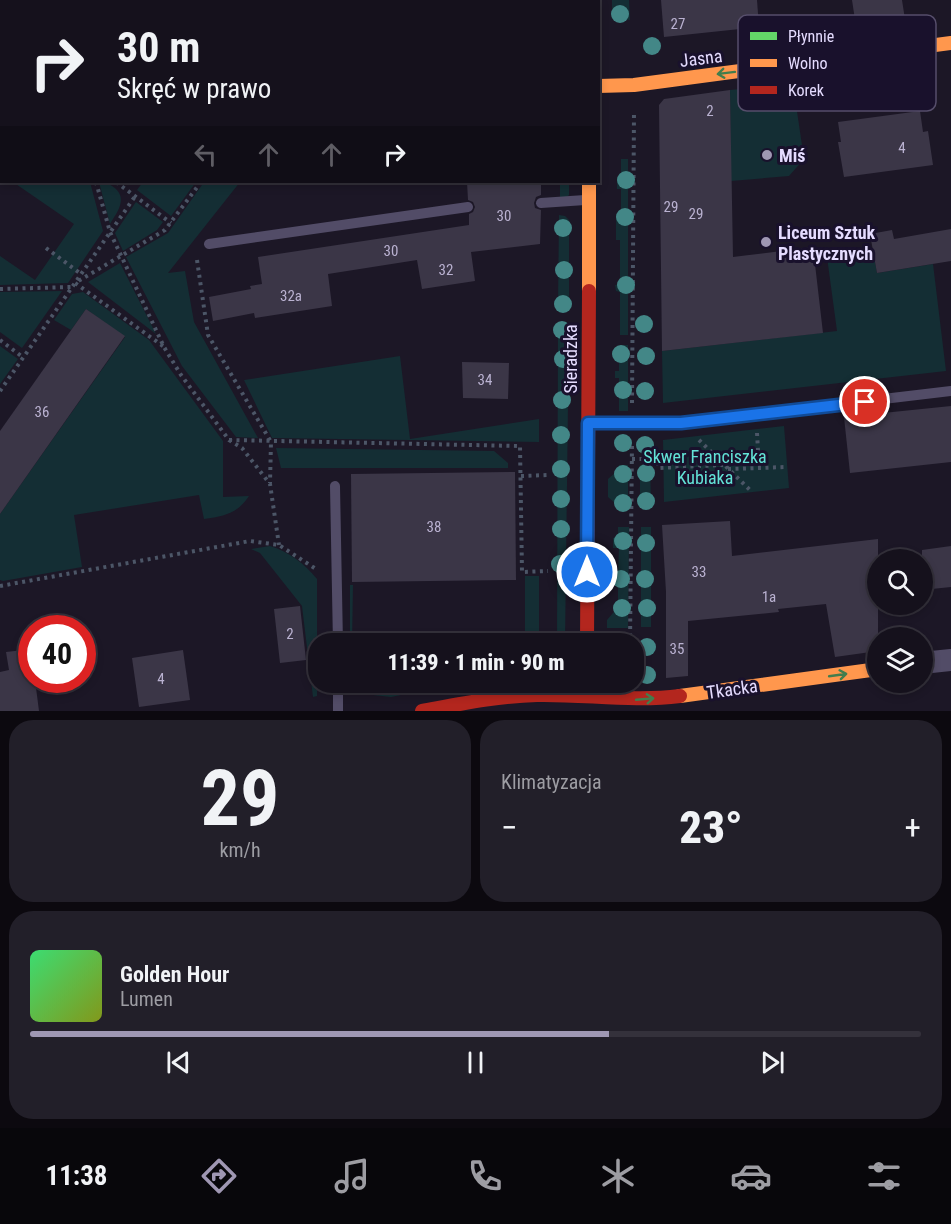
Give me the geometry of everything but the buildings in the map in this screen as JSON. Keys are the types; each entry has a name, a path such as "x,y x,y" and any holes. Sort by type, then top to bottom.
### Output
{"street":[{"name":"Jasna","path":"936,45 951,43"},
{"name":"Jasna","path":"600,86 634,85 738,71"},
{"name":"Sieradzka","path":"587,633 589,183"},
{"path":"933,662 951,660"},
{"name":"Tkacka","path":"422,711 501,698 548,695 587,704 630,701 867,670"}],"lane":[{"path":"541,203 589,200"},
{"path":"209,244 468,207"},
{"path":"588,423 681,423 757,416 951,391"},
{"path":"335,486 338,633"},
{"path":"338,693 338,711"}],"path":[{"path":"630,633 634,109"},
{"path":"96,183 110,232 164,347 181,375 229,440 242,448 270,484"},
{"path":"118,183 171,223"},
{"path":"0,289 74,285 165,230 200,183"},
{"path":"0,391 136,195"},
{"path":"46,248 81,274"},
{"path":"196,257 208,334 271,441 270,484 279,545"},
{"path":"74,285 164,347"},
{"path":"0,340 24,358"},
{"path":"757,416 759,468"},
{"path":"681,423 752,492"},
{"path":"229,440 520,446 522,572 548,570"},
{"path":"632,459 658,459 658,468 787,467"},
{"path":"521,476 549,476"},
{"path":"0,586 250,541 279,545 318,571"}],"green space":[{"path":"612,0 629,0 630,20 612,19"},
{"path":"738,89 738,111 797,111 804,159 789,176 731,181 730,90"},
{"path":"621,159 628,159 628,335 620,335 620,292 616,291 615,285 620,284 620,240 616,240 616,216 621,215 621,189 617,189 617,180 621,179"},
{"path":"14,183 90,183 103,231 68,283 0,285 0,256 35,280 74,224"},
{"path":"99,183 109,184 120,195 120,204 110,224"},
{"path":"142,183 195,183 171,216 137,190"},
{"path":"203,183 239,183 168,273 185,271 194,322 258,438 236,437 182,366 126,257 168,233"},
{"path":"560,183 569,183 569,195 565,199 560,198"},
{"path":"136,202 163,222 157,230 123,251 115,233"},
{"path":"559,215 569,220 569,302 565,307 558,307"},
{"path":"873,250 877,273 933,264 946,371 663,403 662,351 837,331 827,257"},
{"path":"120,263 156,334 88,282"},
{"path":"62,291 22,348 0,332 0,292"},
{"path":"83,292 149,340 223,441 223,497 249,496 240,507 230,513 204,519 199,495 74,515 82,567 3,581 0,580 0,514 125,337 86,309 71,330 54,320 72,294"},
{"path":"558,322 566,322 569,325 565,633 557,633"},
{"path":"620,345 628,345 628,411 619,411 619,396 615,396 615,389 619,388 619,378 615,378 615,371 619,371 619,362 615,361 615,352 620,352"},
{"path":"0,346 18,359 0,384"},
{"path":"400,356 410,439 539,419 539,442 272,438 244,380"},
{"name":"Skwer Franciszka Kubiaka","path":"784,426 789,488 664,502 663,440"},
{"path":"276,448 494,451 508,463 508,468 281,468"},
{"path":"619,465 628,465 628,505 618,506 608,497 608,479 618,470"},
{"path":"640,465 650,465 651,503 640,503"},
{"path":"618,527 629,527 628,628 607,628 607,620 618,607 618,584 613,584 613,574 618,574 619,548 613,548 613,538 618,537"},
{"path":"641,527 651,527 651,627 641,627"},
{"path":"270,546 283,551 307,568 317,579 317,633 308,633 308,656 302,606 260,553 251,549"},
{"path":"525,576 539,576 539,633 525,633"},
{"path":"350,585 353,585 352,633 350,633"},
{"path":"363,693 402,693 391,697"}],"traffic: slow":[{"path":"936,45 951,43"},
{"path":"600,86 634,85 738,71"},
{"path":"589,183 589,291"},
{"path":"680,696 867,670"}],"traffic: jam":[{"path":"587,633 589,291"},
{"path":"422,711 522,696 626,698 680,696"}],"place":[{"name":"Miś","path":"767,155"},
{"name":"Liceum Sztuk Plastycznych","path":"766,242"}],"route":[{"path":"587,572 588,423 681,423 865,402"}]}
